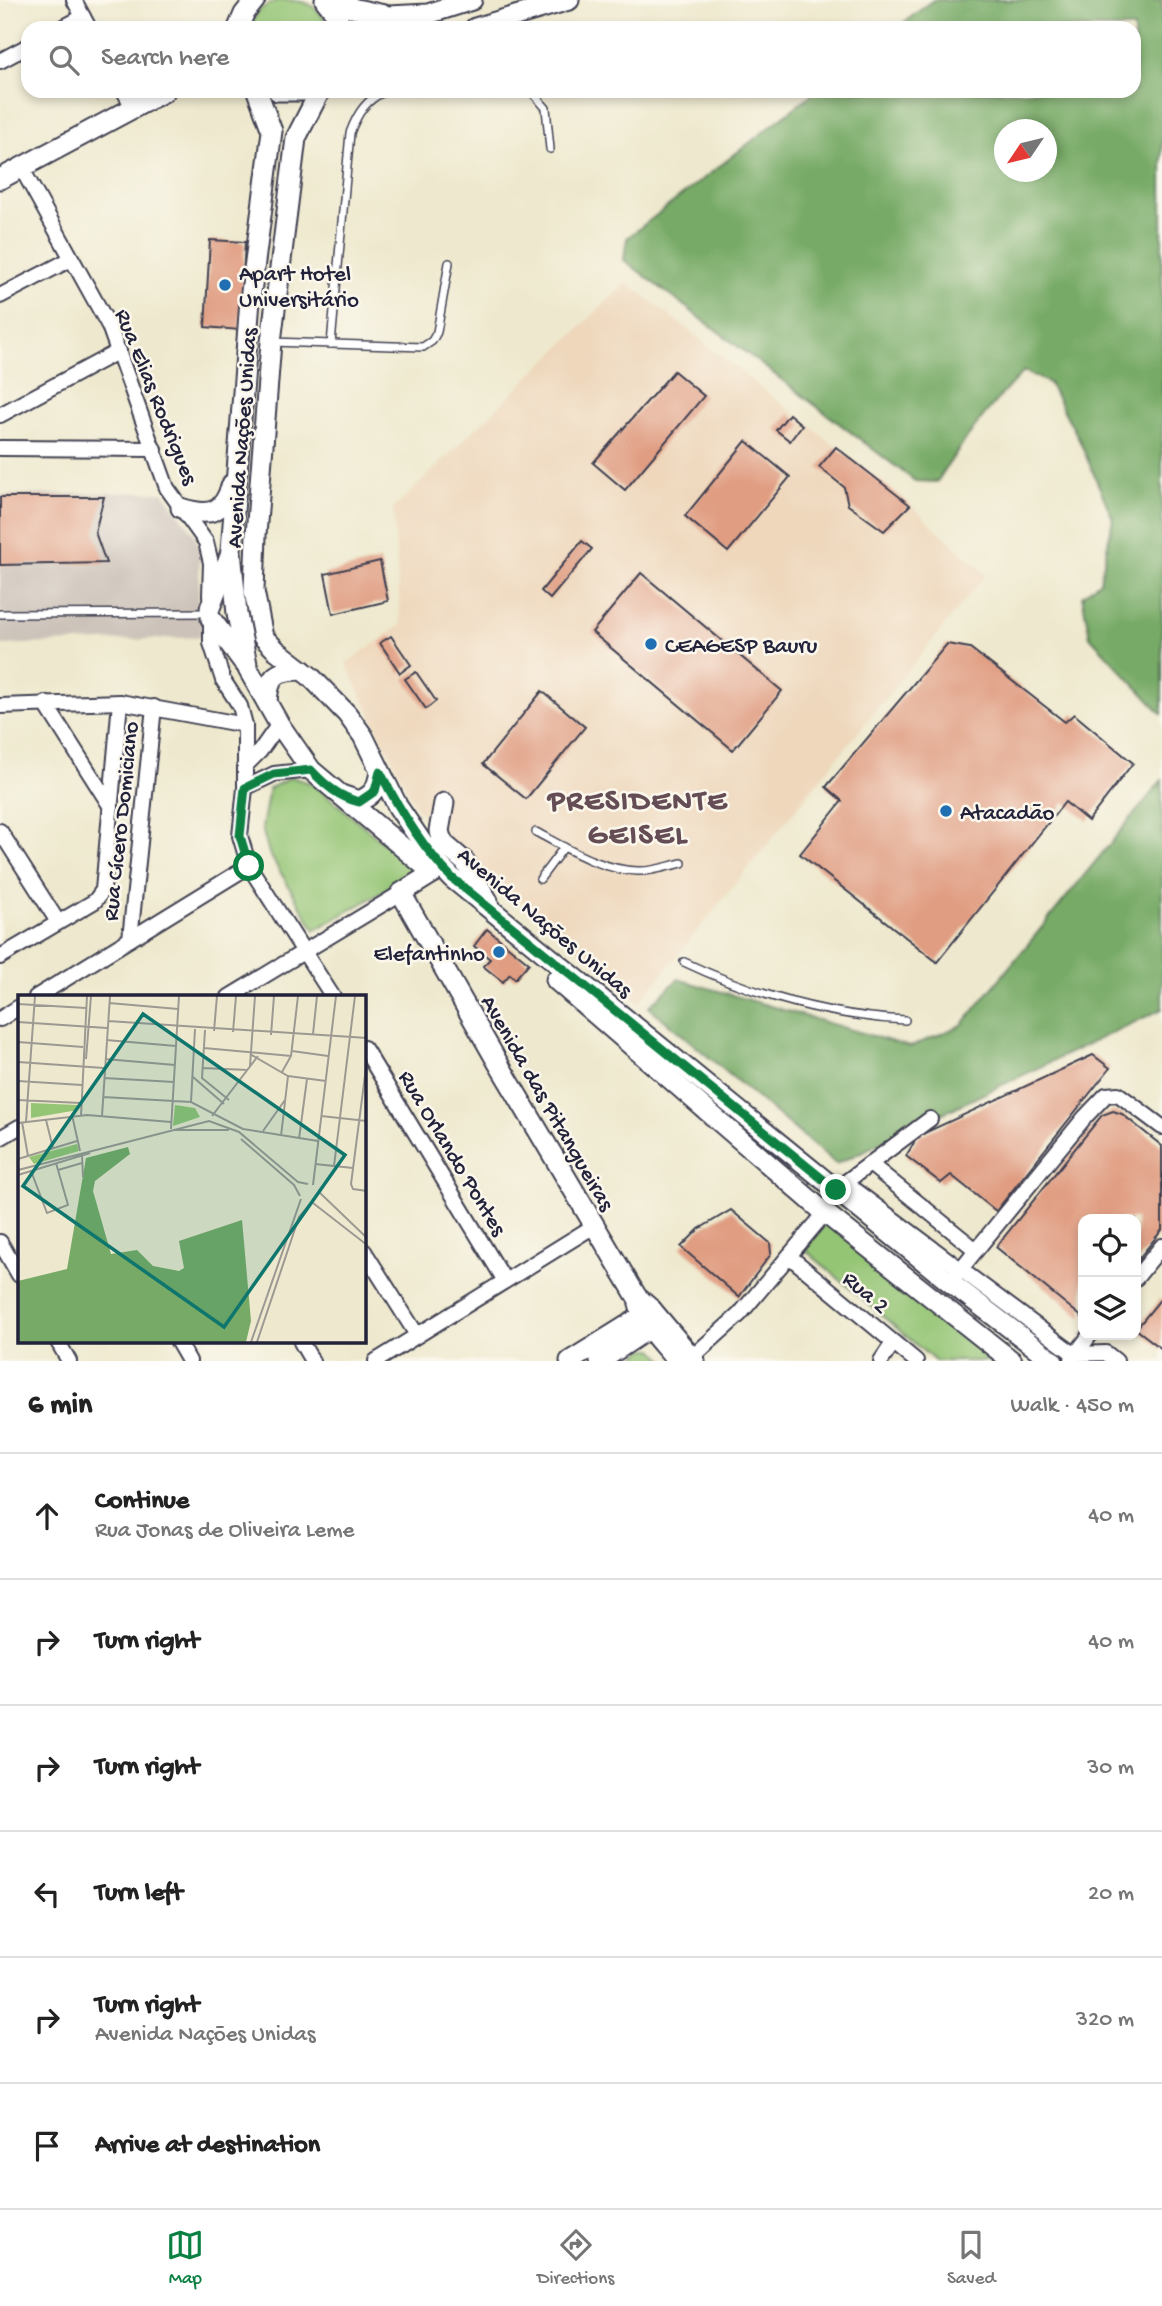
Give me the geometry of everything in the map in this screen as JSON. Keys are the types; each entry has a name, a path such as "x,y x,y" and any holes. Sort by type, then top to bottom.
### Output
{"main road":[{"path":"327,2 389,16 428,14 472,0"},
{"path":"498,21 569,0"},
{"path":"242,21 253,1"},
{"path":"327,2 339,21"},
{"path":"0,179 152,98"},
{"name":"Avenida Nações Unidas","path":"260,98 272,131 250,300 232,551 237,614 248,669 279,724 317,777 394,838 825,1213 1012,1361"},
{"name":"Avenida Nações Unidas","path":"316,98 296,138 271,342 254,591 263,637 327,692 355,725 376,760 398,807 432,857 452,878 956,1276 1053,1361"},
{"path":"181,508 200,514 216,511 227,502 238,467"},
{"path":"232,551 211,613 248,669"},
{"path":"267,701 268,685 275,675 288,670 302,670"},
{"path":"317,777 346,798 359,802 375,791 380,772"},
{"path":"444,803 439,831 441,838 444,844 465,862 493,911"},
{"path":"401,892 433,873"},
{"name":"Avenida das Pitangueiras","path":"401,892 594,1226 648,1314 688,1360"},
{"path":"603,1360 648,1314"},
{"path":"570,1361 648,1314"}],"street":[{"path":"74,0 85,21"},
{"path":"0,61 21,50"},
{"path":"128,98 134,108"},
{"name":"Rua Elias Rodrigues","path":"21,167 109,326 167,488 206,542 211,563 211,643 223,680 240,706 245,725"},
{"path":"0,296 71,258"},
{"path":"0,415 119,351"},
{"path":"0,448 154,449"},
{"path":"0,957 95,901 103,890 120,702"},
{"path":"0,706 120,702 245,725 245,788 240,836 249,866 333,995"},
{"path":"45,703 111,807"},
{"name":"Rua Cícero Domiciano","path":"130,939 154,707"},
{"path":"246,765 261,751 279,724"},
{"path":"245,788 274,774 317,777"},
{"path":"0,831 58,922"},
{"path":"39,995 249,866"},
{"path":"232,995 401,892"},
{"path":"0,1019 18,1008"},
{"name":"Rua Orlando Pontes","path":"366,1051 505,1281"},
{"path":"1116,1361 1106,1353 1072,1358 956,1276 1085,1116 1106,1095 1118,1094 1162,1127"},
{"path":"840,1187 930,1119"},
{"path":"0,1138 18,1127"},
{"path":"870,1164 976,1250"},
{"path":"688,1360 740,1314 825,1213"},
{"path":"376,1361 594,1226"},
{"path":"0,1242 18,1273"},
{"path":"1137,1277 1162,1245"},
{"path":"366,1254 417,1335"},
{"name":"Rua 2","path":"789,1256 916,1361"},
{"path":"1072,1358 1086,1340"},
{"path":"881,1361 893,1343"},
{"path":"59,1344 69,1361"},
{"path":"179,1344 189,1361"},
{"path":"302,1344 312,1361"}],"lane":[{"path":"331,344 350,133 366,103 374,98"},
{"path":"537,98 546,108 550,149"},
{"path":"271,342 423,347 432,341 437,332 449,263"},
{"path":"0,614 211,613"},
{"path":"536,832 580,856 618,869 641,872 681,863"},
{"path":"540,879 564,847"},
{"path":"684,962 745,988 803,1005 868,1018 905,1020"}],"shaded area":[{"name":"CEAGESP Bauru","path":"627,282 910,505 986,574 639,1003 417,810 346,663 401,625 393,509"},
{"path":"163,492 194,533 200,550 198,613 205,637 0,645 0,495"}],"green space":[{"path":"277,0 302,2 314,7 325,21 253,21 259,10"},
{"path":"933,0 1162,0 1162,714 1090,637 1082,596 1100,581 1113,519 1078,437 1049,383 1024,371 977,424 937,482 915,481 624,260 627,238 807,98 1141,98 1141,21 906,21"},
{"path":"291,777 313,784 414,868 382,892 315,930 269,853 262,828 269,789"},
{"path":"1162,780 1162,1009 836,1164 649,1007 678,979 910,1047 962,1025"},
{"path":"825,1218 1005,1361 935,1361 803,1248"},
{"path":"645,1349 654,1349 665,1361 629,1361"}],"building":[{"name":"Apart Hotel Universitário","path":"210,240 245,242 240,330 205,327"},
{"path":"674,371 704,396 625,490 593,463"},
{"path":"789,414 802,425 790,441 776,430"},
{"path":"746,441 790,477 728,552 685,516"},
{"path":"836,447 910,505 884,531 848,505 844,487 819,467"},
{"path":"0,497 104,497 95,532 106,563 0,565"},
{"path":"582,541 592,549 550,599 541,591"},
{"path":"380,561 388,601 333,614 325,574"},
{"path":"641,573 782,691 733,750 592,632"},
{"path":"391,636 411,665 400,673 380,643"},
{"name":"Atacadão","path":"947,644 970,648 1065,722 1074,714 1133,763 1088,821 1065,802 937,962 800,854 842,801 826,787"},
{"path":"416,672 436,701 426,709 405,679"},
{"path":"542,691 585,727 526,799 483,764"},
{"name":"Elefantinho","path":"487,929 529,963 515,979 510,974 503,982 483,966 490,959 474,946"},
{"path":"1093,1055 1110,1068 996,1211 951,1175 941,1183 906,1156 918,1136"},
{"path":"1113,1111 1122,1114 1162,1146 1162,1230 1141,1256 1141,1214 1078,1214 1078,1314 996,1247 1102,1115"},
{"path":"731,1210 770,1243 771,1254 739,1297 681,1247 699,1229"},
{"path":"1162,1297 1162,1349 1141,1333 1141,1323"}],"place":[{"name":"Apart Hotel Universitário","path":"225,285"},
{"name":"CEAGESP Bauru","path":"651,644"},
{"name":"Atacadão","path":"946,811"},
{"name":"Elefantinho","path":"499,952"}],"district":[{"name":"PRESIDENTE GEISEL","path":"638,816"}],"route":[{"path":"249,866 240,836 245,788 274,774 311,770 346,798 359,802 375,791 380,772 398,807 432,857 452,878 836,1190"}]}
